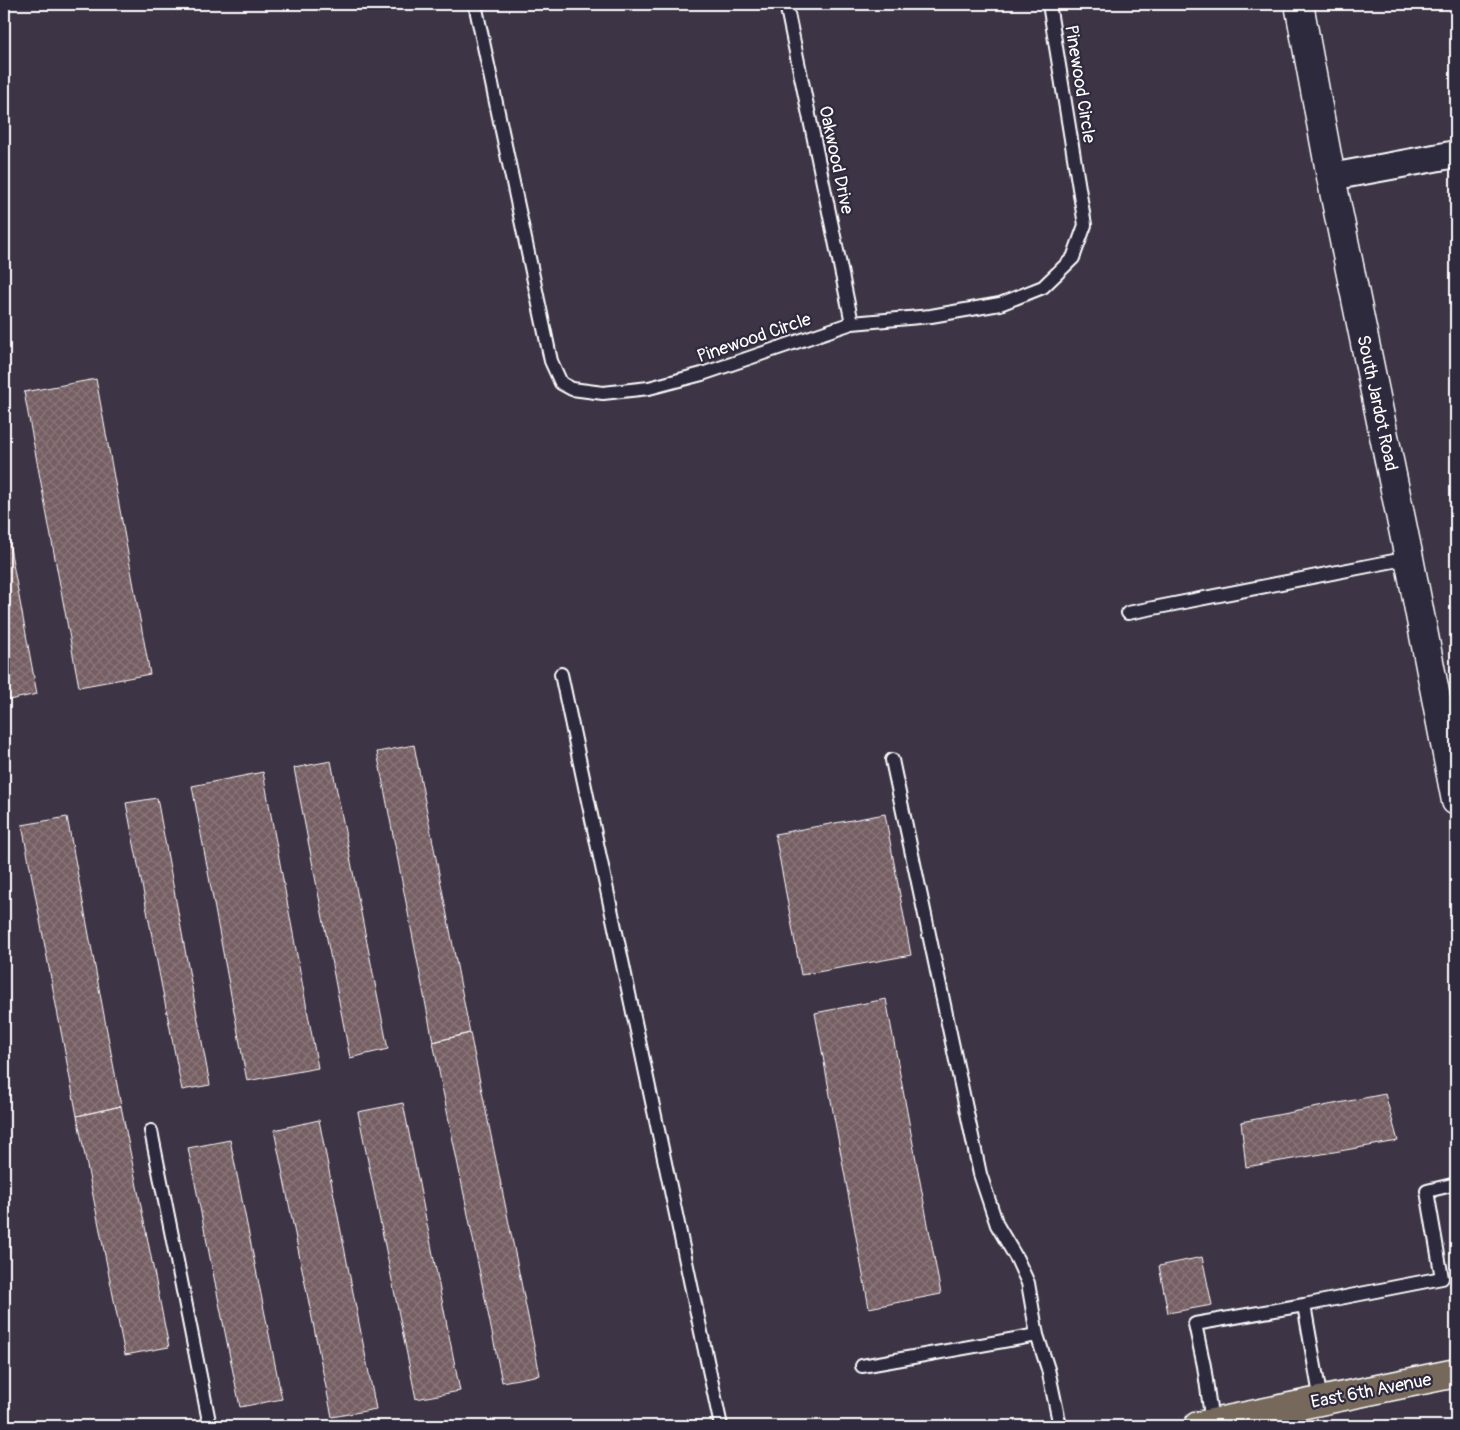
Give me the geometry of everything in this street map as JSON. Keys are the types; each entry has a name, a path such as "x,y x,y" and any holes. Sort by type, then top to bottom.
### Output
{"main road":[{"name":"East 6th Avenue","path":"1205,1425 1456,1373"}],"street":[{"name":"South Jardot Road","path":"1299,4 1331,178 1456,801"},
{"path":"1331,178 1456,154"}],"lane":[{"name":"Pinewood Circle","path":"475,4 552,361 562,383 572,389 603,393 649,388 702,374 852,323 932,316 1000,304 1043,287 1073,258 1086,224 1049,4"},
{"name":"Oakwood Drive","path":"786,4 852,323"},
{"path":"1128,612 1408,558"},
{"path":"561,674 721,1426"},
{"path":"892,760 980,1174 997,1225 1017,1259 1028,1283 1037,1335 1048,1369 1060,1426"},
{"path":"151,1131 210,1426"},
{"path":"1205,1425 1204,1366 1195,1324 1442,1278 1428,1191 1456,1184"},
{"path":"1304,1305 1321,1401"},
{"path":"862,1366 1037,1335"}],"building":[{"path":"96,379 150,674 79,687 24,392"},
{"path":"4,515 37,694 9,700 4,675"},
{"path":"414,745 470,1033 433,1042 377,752"},
{"path":"331,761 388,1049 350,1058 294,768"},
{"path":"263,772 318,1068 247,1081 192,786"},
{"path":"157,798 210,1085 182,1090 126,803"},
{"path":"885,814 911,955 801,975 775,834"},
{"path":"67,817 121,1106 77,1116 22,825"},
{"path":"886,999 941,1294 869,1308 815,1013"},
{"path":"470,1033 540,1375 502,1382 433,1042"},
{"path":"1385,1094 1398,1141 1246,1167 1241,1122"},
{"path":"403,1103 460,1391 416,1399 358,1112"},
{"path":"121,1106 169,1347 125,1355 77,1116"},
{"path":"319,1120 376,1409 332,1417 274,1130"},
{"path":"230,1140 282,1399 240,1407 188,1148"},
{"path":"1202,1257 1212,1305 1168,1313 1159,1266"}]}
